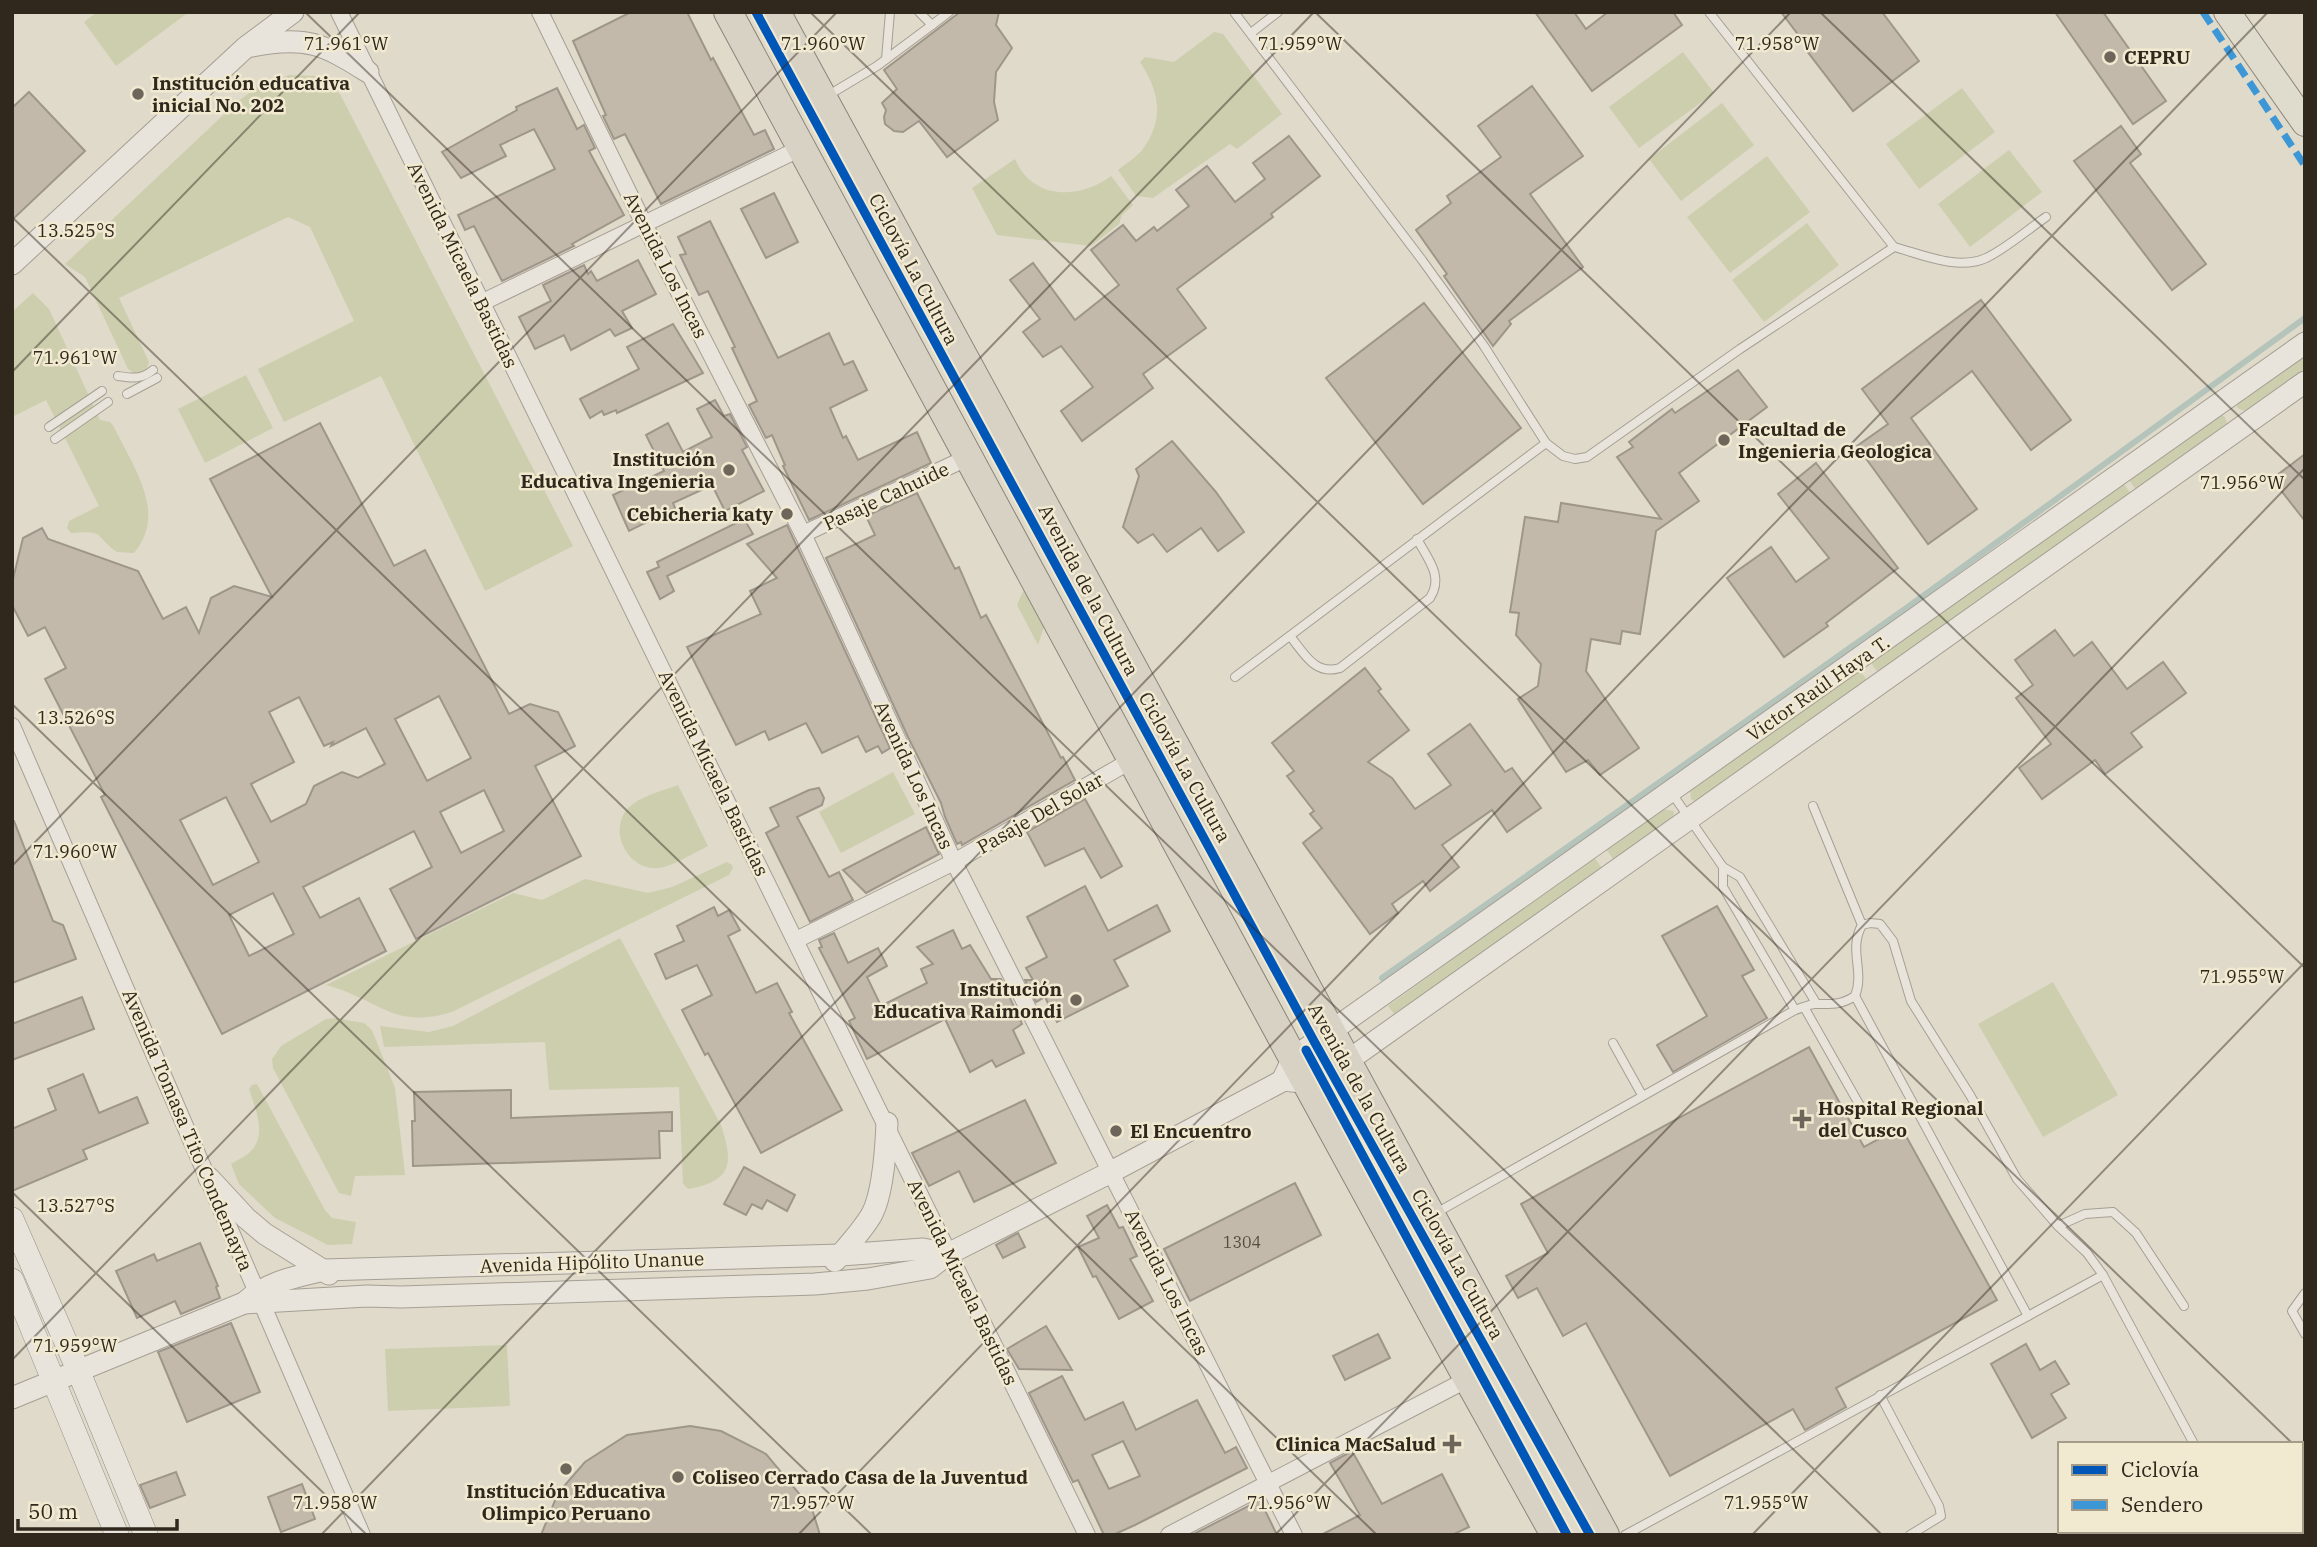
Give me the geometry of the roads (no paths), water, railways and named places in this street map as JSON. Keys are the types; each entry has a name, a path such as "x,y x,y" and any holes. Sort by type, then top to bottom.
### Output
{"highway":[{"path":"728,12 1132,760 1294,1074 1555,1535"},
{"name":"Avenida de la Cultura","path":"776,12 1605,1535"}],"main road":[{"path":"2227,12 2305,123"},
{"path":"12,1219 146,1535"},
{"path":"12,1280 117,1535"}],"street":[{"path":"12,264 246,47 293,12"},
{"name":"Avenida Micaela Bastidas","path":"339,12 887,1123 948,1254 1087,1535"},
{"name":"Avenida Los Incas","path":"540,12 644,224 803,534 954,862 1294,1535"},
{"path":"246,47 279,40 312,43 330,49 368,72"},
{"path":"481,303 801,148"},
{"name":"Victor Raúl Haya T.","path":"1294,1074 1330,1033 2305,342"},
{"name":"Victor Raúl Haya T.","path":"1294,1074 1346,1062 2305,382"},
{"path":"2223,400 2241,427"},
{"name":"Pasaje Cahuide","path":"803,534 969,457"},
{"name":"Avenida Tomasa Tito Condemayta","path":"12,726 209,1178 254,1299 362,1535"},
{"name":"Pasaje Del Solar","path":"796,940 954,862 1132,760"},
{"name":"Avenida Hipólito Unanue","path":"254,1299 816,1284 868,1279 930,1268 948,1254 1111,1172 1294,1074"},
{"path":"816,1284 872,1214 886,1149 887,1123"},
{"path":"209,1178 246,1219 265,1234 367,1296"},
{"name":"Avenida Hipólito Unanue","path":"12,1398 254,1299 289,1278 324,1270 841,1255 923,1249 948,1254"},
{"path":"1169,1535 1468,1379"}],"lane":[{"path":"886,59 890,12"},
{"path":"919,12 932,25"},
{"path":"823,99 886,59 949,12"},
{"path":"1234,12 1446,292 1546,443 1563,456 1574,459 1587,457 1740,349 1894,247"},
{"path":"1251,33 1278,12"},
{"path":"1710,13 1894,247 1942,260 1964,262 1985,259 2046,217"},
{"path":"118,376 144,377 155,374 127,394"},
{"path":"50,427 102,391"},
{"path":"55,439 108,402"},
{"path":"1235,677 1546,443"},
{"path":"1290,636 1313,664 1322,669 1340,668 1430,598 1435,590 1436,573 1417,540"},
{"path":"1671,792 1723,867 1740,877 1816,1003"},
{"path":"1812,806 1862,925"},
{"path":"1723,867 1723,887 1863,1111"},
{"path":"2028,1316 1855,996 1860,975 1855,937 1862,925 1880,924 1893,941 1911,1001 1970,1095 2017,1179 2058,1226 2087,1253 2103,1275 2193,1442"},
{"path":"1430,1216 1642,1094 1800,1009 1816,1003 1826,1006 1843,1004 1855,996"},
{"path":"1613,1043 1642,1094"},
{"path":"2058,1226 2085,1213 2113,1212 2136,1233 2185,1306"},
{"path":"1625,1535 2103,1275"},
{"path":"2305,1293 2292,1311 2305,1334"},
{"path":"1880,1395 1939,1506 1941,1516 1910,1535"}],"waterway":[{"path":"1382,978 1912,604 2305,318"}],"place":[{"name":"CEPRU","path":"2110,57"},
{"name":"Institución educativa inicial No. 202","path":"138,94"},
{"name":"Facultad de Ingenieria Geologica","path":"1724,440"},
{"name":"Institución Educativa Ingenieria","path":"729,470"},
{"name":"Cebicheria katy","path":"787,514"},
{"name":"Institución Educativa Raimondi","path":"1076,1000"},
{"name":"Hospital Regional del Cusco","path":"1802,1119"},
{"name":"El Encuentro","path":"1116,1131"},
{"name":"Clinica MacSalud","path":"1452,1444"},
{"name":"Institución Educativa Olimpico Peruano","path":"566,1469"},
{"name":"Coliseo Cerrado Casa de la Juventud","path":"678,1477"}]}
